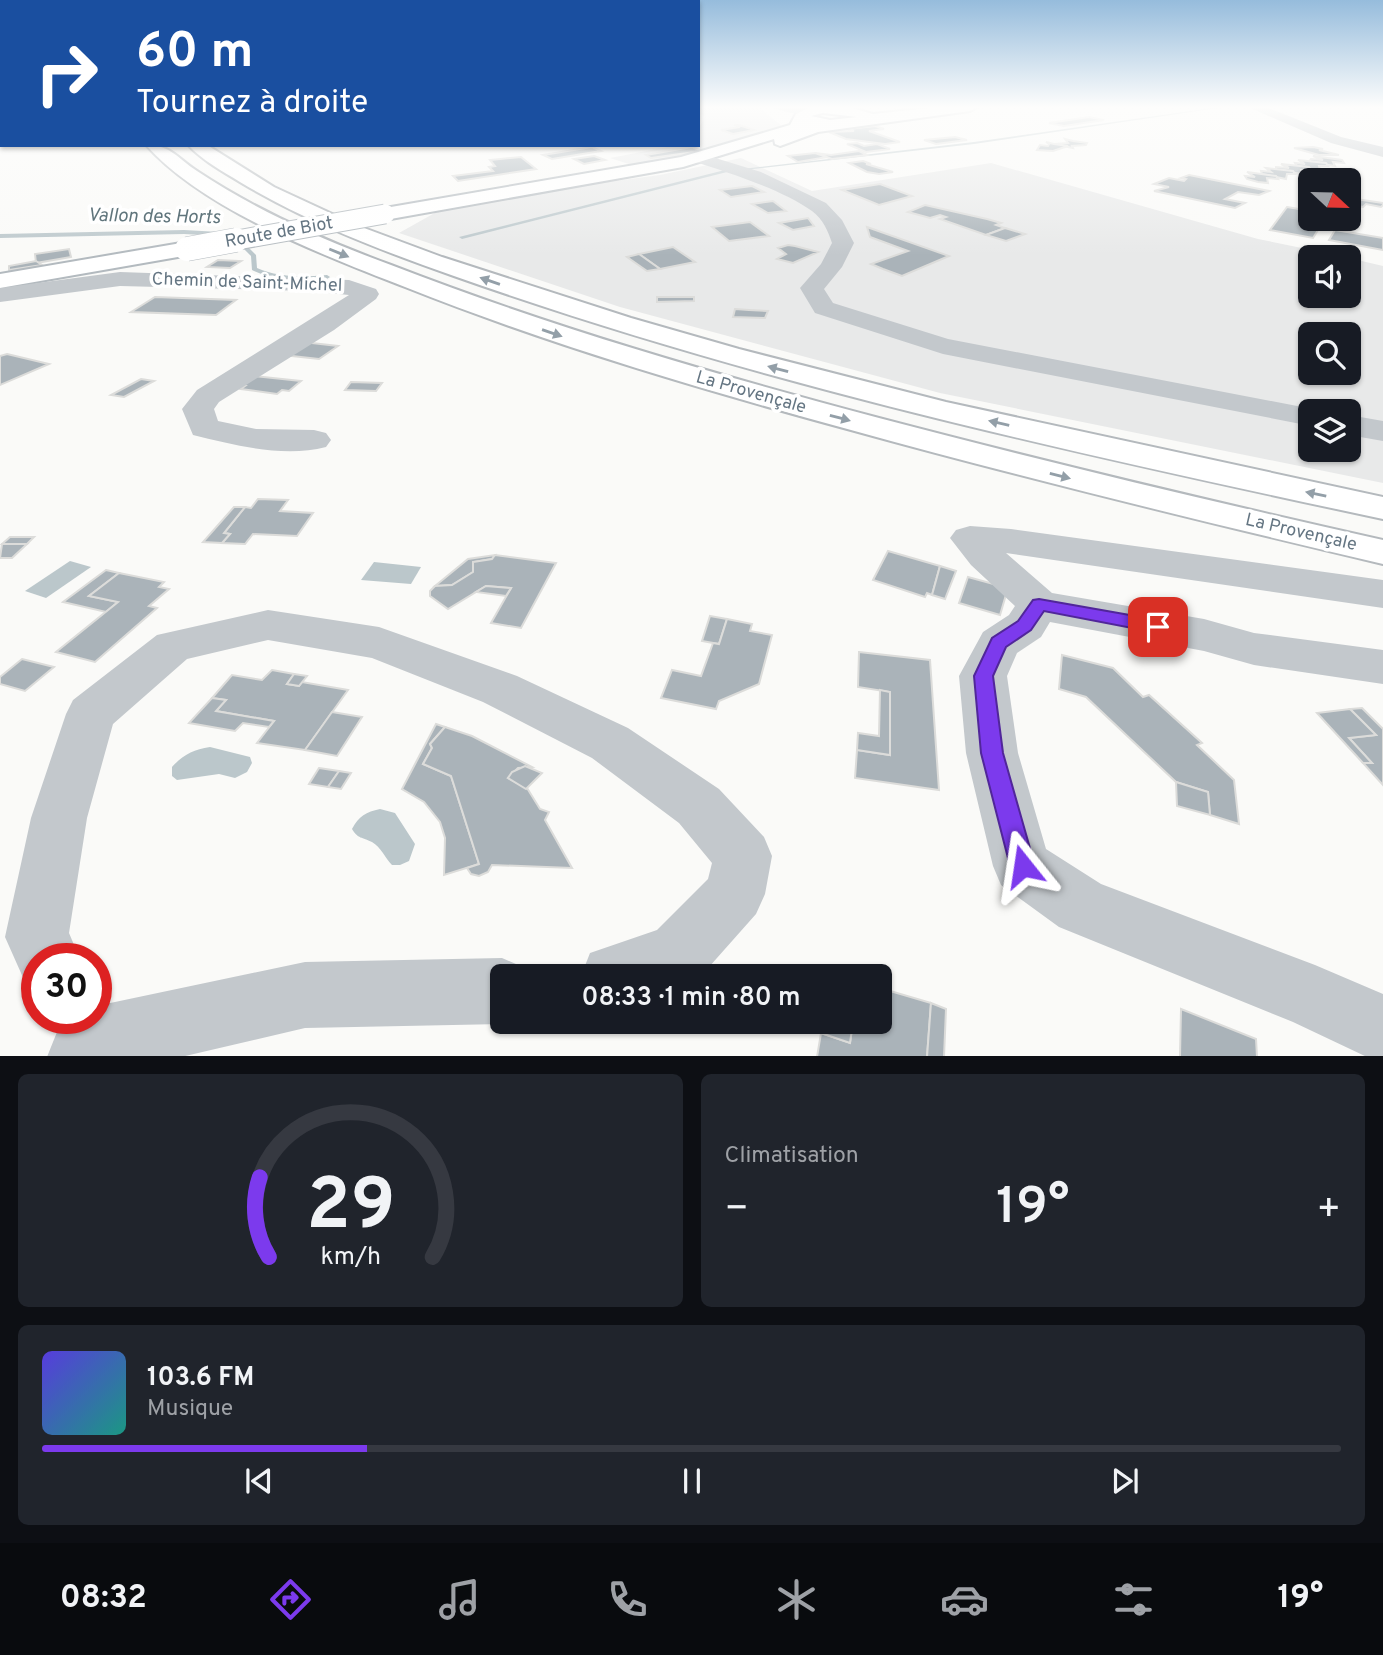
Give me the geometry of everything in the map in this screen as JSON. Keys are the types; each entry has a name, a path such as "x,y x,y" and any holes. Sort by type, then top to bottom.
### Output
{"main road":[{"name":"La Provençale","path":"168,156 221,195 319,245 469,304 568,338 680,373 957,449 1172,504 1383,552"},
{"name":"La Provençale","path":"214,156 244,177 334,221 457,270 568,307 780,370 1194,468 1383,508"},
{"name":"Route de Biot","path":"706,160 716,156"},
{"name":"Route de Biot","path":"0,281 559,184 663,172 719,156"}],"street":[{"path":"706,160 755,176 819,207 835,224 843,243 831,267 813,288 824,308 943,346 1298,415"},
{"name":"Chemin de Saint-Michel","path":"0,295 120,279 349,286 367,294 326,324 208,396 198,409 204,428 256,439 314,440"},
{"path":"1361,427 1383,431"},
{"path":"1383,594 1012,541 970,538 985,559 1015,580 1039,605 1204,635 1254,649 1383,667"},
{"path":"1039,605 1025,626 999,643 983,676 992,753 1023,866 1081,906 1315,998 1383,1029"},
{"path":"40,943 37,937 59,818 91,714 173,646 268,625 379,643 499,689 610,743 699,806 743,856 735,894 676,956 651,964"},
{"path":"84,1039 305,995 490,991"}],"shaded area":[{"path":"619,156 684,156 635,166 610,158"},
{"path":"741,158 812,191 991,163 1258,239 1298,247 1298,308 1361,308 1361,261 1383,266 1383,483 940,393 620,307 399,233 440,210 548,190 660,175"},
{"path":"70,561 91,567 46,598 25,591"},
{"path":"374,562 421,567 411,584 361,580"},
{"path":"210,747 250,757 252,763 247,772 235,778 219,774 177,780 172,776 172,767 181,759 194,751"},
{"path":"380,809 395,813 415,844 409,861 392,865 375,844 358,836 352,829 363,815"}],"building":[{"path":"546,156 569,156 552,159"},
{"path":"595,156 605,160 584,164 574,159"},
{"path":"788,156 827,157 798,162"},
{"path":"824,156 856,156 832,159"},
{"path":"1314,156 1342,160 1344,163 1333,162 1335,166 1309,162 1311,159 1323,160"},
{"path":"521,157 536,169 458,181 453,176 493,171 489,167 495,166 490,160"},
{"path":"1298,160 1326,163 1328,166 1306,168 1295,163 1305,164"},
{"path":"863,161 893,172 867,172 849,163"},
{"path":"1281,164 1310,168 1298,168 1298,173 1276,170 1276,167 1289,168"},
{"path":"1266,168 1293,171 1295,174 1287,174 1286,179 1262,174 1261,171 1271,172"},
{"path":"1247,172 1276,176 1278,179 1267,178 1268,183 1258,182 1247,179 1245,176 1255,177"},
{"path":"1189,175 1269,191 1259,195 1238,192 1225,199 1245,203 1235,208 1154,191 1169,187 1154,184 1169,178 1184,181 1186,179 1181,178"},
{"path":"880,184 912,196 879,205 842,190"},
{"path":"752,186 764,192 731,197 720,190"},
{"path":"1362,200 1383,203 1381,207 1366,204 1363,207"},
{"path":"773,201 786,211 768,213 752,204"},
{"path":"925,205 1001,223 996,225 1005,228 986,235 940,219 946,217 940,215 930,218 908,212"},
{"path":"1287,207 1298,209 1298,231 1317,231 1313,238 1270,230"},
{"path":"808,218 814,226 793,230 779,223"},
{"path":"750,222 769,236 729,241 712,227"},
{"path":"867,227 949,256 902,276 871,264 908,251 870,237"},
{"path":"1005,228 1025,234 1006,241 986,235"},
{"path":"1334,231 1383,238 1383,250 1361,245 1329,240"},
{"path":"788,245 818,252 793,263 777,259 786,254 778,248"},
{"path":"673,247 695,262 660,269 639,254"},
{"path":"69,249 71,257 36,263 35,254"},
{"path":"639,254 660,269 647,271 627,257"},
{"path":"218,260 241,261 230,268 207,267"},
{"path":"36,261 42,265 9,270 9,266"},
{"path":"155,297 236,300 216,315 131,312"},
{"path":"657,297 694,297 694,301 657,302"},
{"path":"735,309 768,311 765,318 733,317"},
{"path":"303,342 338,346 319,359 283,355"},
{"path":"7,354 49,364 0,385 0,356"},
{"path":"253,376 301,381 289,391 282,390 277,394 241,389 245,386 239,386"},
{"path":"141,379 154,381 124,397 111,395"},
{"path":"351,382 382,383 376,391 345,390"},
{"path":"258,499 288,500 280,511 313,513 297,536 253,534 245,544 222,543 230,534 224,533 245,507 251,508"},
{"path":"234,507 245,507 224,533 230,534 222,543 203,542"},
{"path":"10,537 34,537 27,544 2,544"},
{"path":"2,544 27,544 12,558 0,558"},
{"path":"888,551 940,566 932,595 927,593 925,597 873,580"},
{"path":"495,555 492,559 473,562 473,572 452,585 435,586 468,559"},
{"path":"495,555 556,563 521,628 491,623 511,588 486,586 448,609 430,596 430,591 435,586 452,585 473,572 473,562 492,559"},
{"path":"940,566 956,571 945,599 932,595"},
{"path":"106,570 119,573 89,596 118,602 106,612 63,602"},
{"path":"119,573 164,582 159,587 169,589 149,606 157,608 95,662 56,652 118,602 89,596"},
{"path":"968,577 1008,588 1000,615 959,603"},
{"path":"486,586 511,588 506,596 476,592"},
{"path":"710,616 727,619 719,644 702,641"},
{"path":"727,619 752,624 750,631 772,635 759,684 719,701 716,709 661,698 672,670 701,676 713,643 719,644"},
{"path":"859,652 930,660 939,790 855,778 857,750 890,755 890,692 858,687"},
{"path":"1062,655 1113,668 1143,697 1149,695 1202,743 1197,745 1234,780 1239,824 1210,815 1208,792 1176,782 1086,697 1059,689"},
{"path":"22,659 54,667 25,691 0,684 0,677"},
{"path":"272,670 294,674 287,684 299,686 302,682 348,690 305,750 257,743 274,721 216,711 226,700 212,698 232,675 262,680"},
{"path":"294,674 307,676 299,686 287,684"},
{"path":"880,690 890,692 890,755 857,750 858,733 879,736"},
{"path":"212,698 226,700 216,711 274,721 269,727 243,723 235,731 189,723"},
{"path":"1362,708 1383,729 1383,785 1363,763 1372,763 1349,738 1376,735 1350,709"},
{"path":"1350,709 1376,735 1349,738 1372,763 1363,763 1317,713"},
{"path":"332,712 362,717 337,756 305,750"},
{"path":"436,724 445,727 430,744 432,748 423,764 451,776 479,864 444,875 445,838 440,822 424,802 402,789"},
{"path":"445,727 472,736 532,767 518,768 508,778 527,788 540,809 549,812 545,820 572,868 492,865 488,872 479,876 471,874 467,868 479,864 451,776 423,764 432,748 430,744"},
{"path":"525,766 542,773 526,789 508,778 512,772"},
{"path":"319,768 339,771 328,787 309,784"},
{"path":"339,771 351,773 341,789 328,787"},
{"path":"1176,782 1208,792 1210,815 1177,806"},
{"path":"892,992 931,1003 927,1056 817,1056 821,1034 850,1043 851,1034 892,1034"},
{"path":"931,1003 946,1009 944,1056 927,1056"},
{"path":"1181,1009 1256,1039 1257,1056 1180,1056"},
{"path":"824,1034 851,1034 850,1043"}],"waterway":[{"name":"Vallon des Horts","path":"744,169 857,156"},
{"name":"Vallon des Horts","path":"462,237 725,171"},
{"name":"Vallon des Horts","path":"0,236 184,232 220,234"},
{"name":"Vallon des Horts","path":"238,240 254,256 254,269 263,273 290,278 327,277"}],"route":[{"path":"1023,866 992,753 983,676 999,643 1025,626 1039,605 1158,627"}]}
